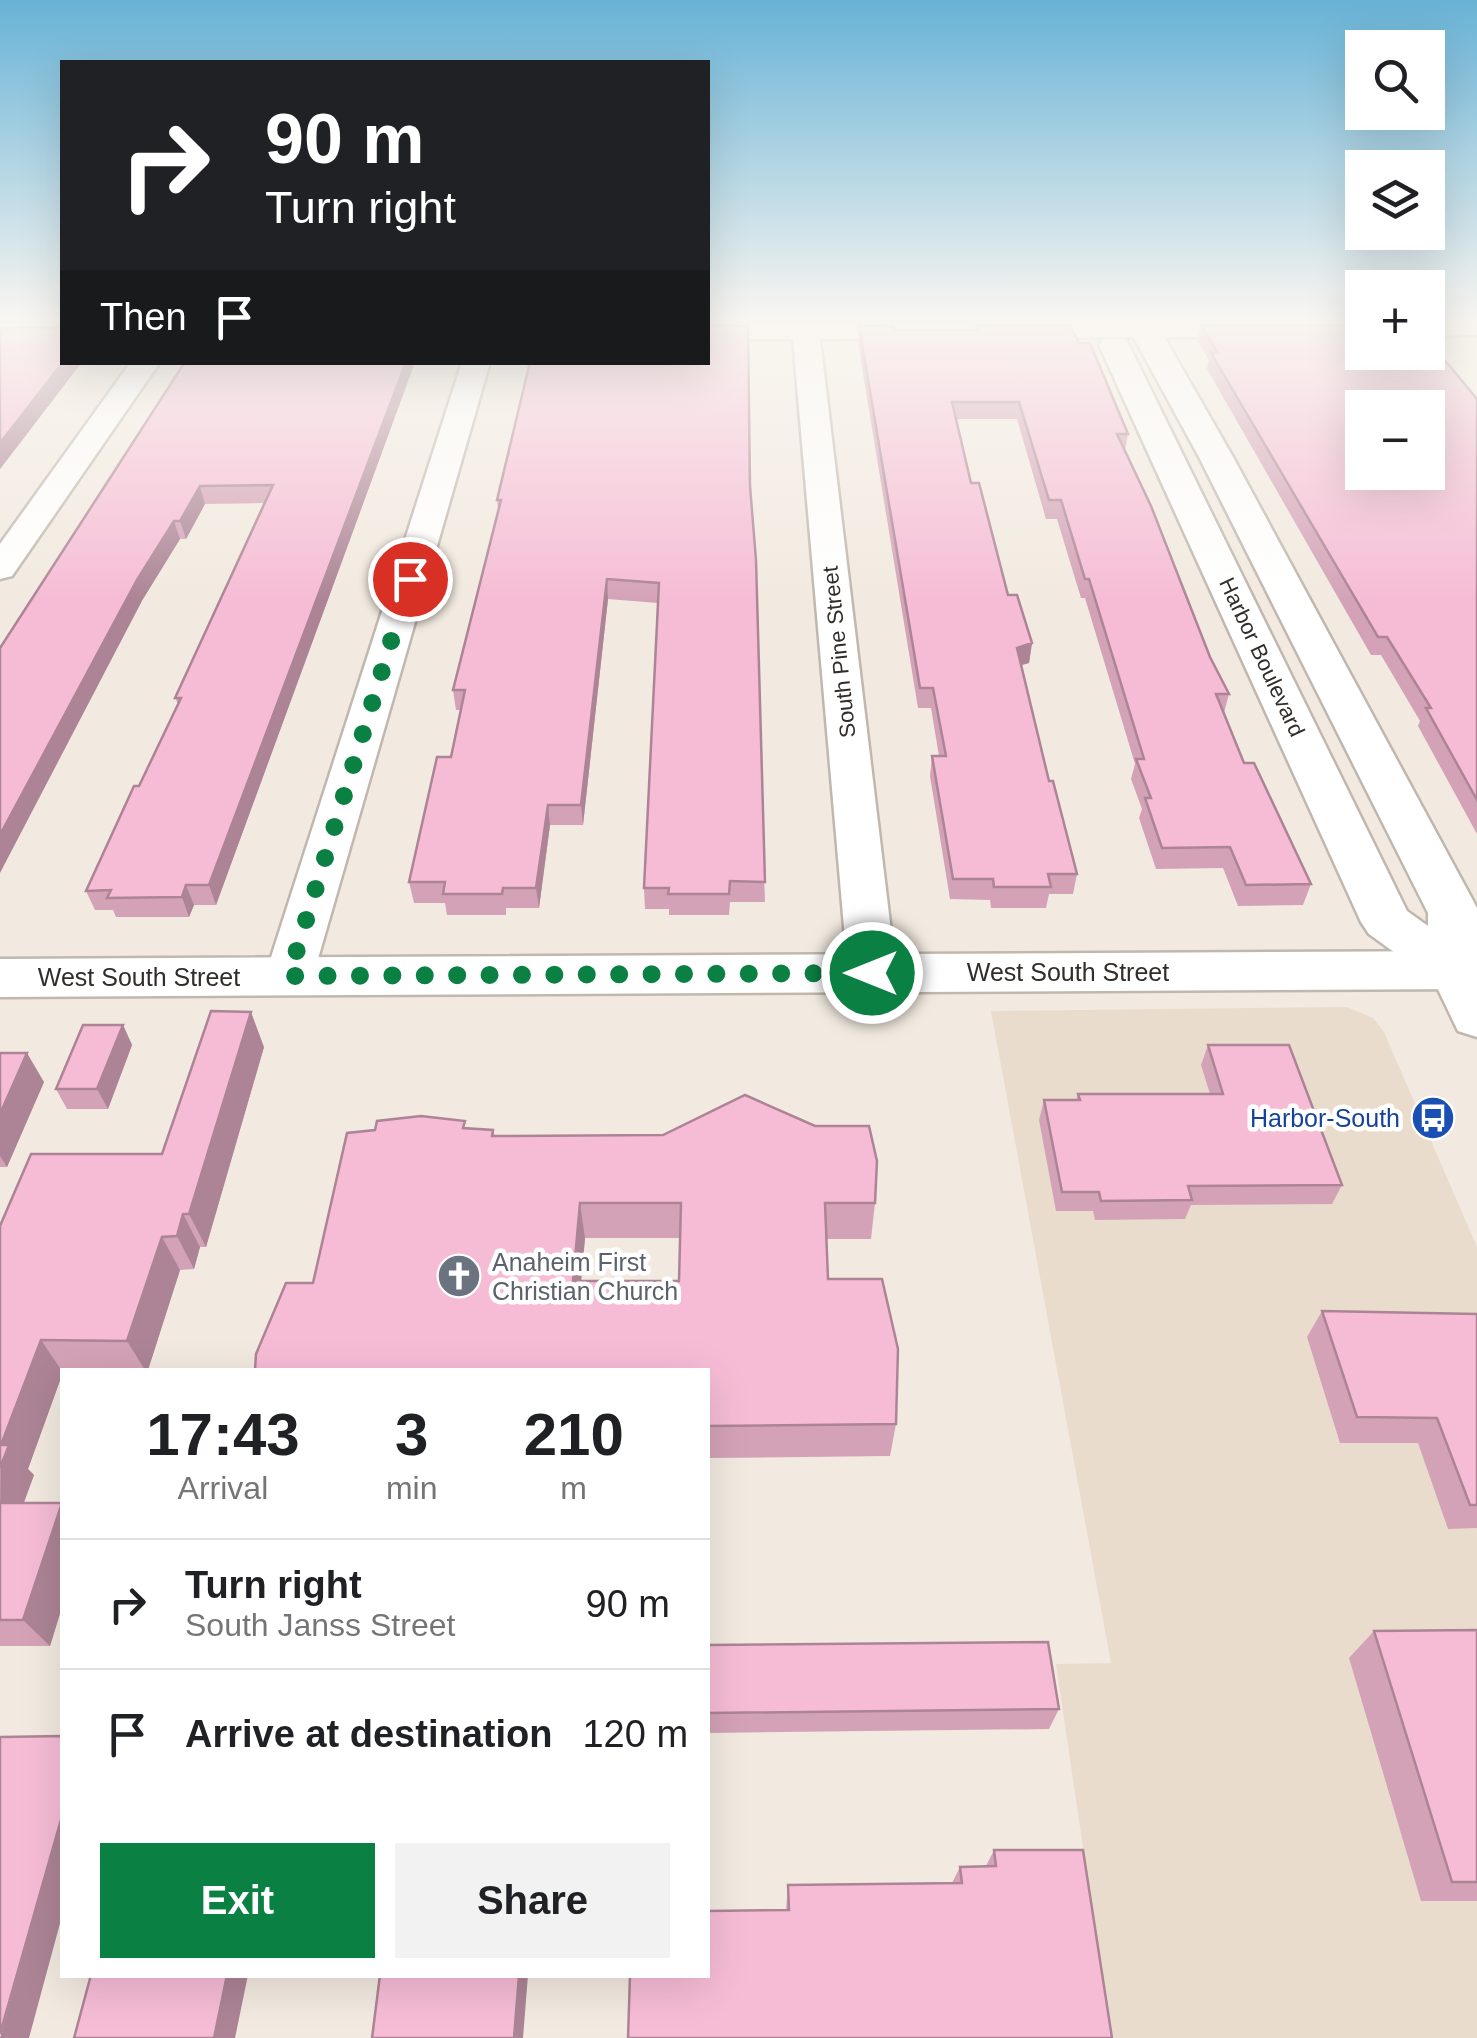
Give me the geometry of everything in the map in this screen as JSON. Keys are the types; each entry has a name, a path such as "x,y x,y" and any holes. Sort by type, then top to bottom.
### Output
{"main road":[{"name":"Harbor Boulevard","path":"1161,411 1387,922 1470,985"},
{"name":"Harbor Boulevard","path":"1184,411 1216,457 1454,913 1470,985"},
{"name":"West South Street","path":"0,978 872,973 1470,985"}],"street":[{"path":"0,569 111,411"},
{"path":"289,976 461,411"},
{"name":"South Pine Street","path":"814,411 872,973"}],"shaded area":[{"path":"1347,1007 1373,1018 1384,1032 1477,1247 1477,2038 1111,2038 1056,1664 1111,1663 991,1011"}],"building":[{"path":"0,411 25,411 0,443"},
{"path":"153,411 388,411 209,885 186,885 182,897 107,898 111,890 86,891 134,786 139,786 181,698 175,698 273,485 200,486 137,580 0,835 0,648"},
{"path":"518,411 749,411 765,882 730,881 729,894 668,894 669,888 644,888 659,583 607,579 581,805 548,805 536,888 503,888 502,894 443,894 445,882 409,882 437,757 451,757 465,690 453,690 501,500 497,500"},
{"path":"873,411 954,411 971,483 979,483 1008,595 1017,595 1032,643 1017,648 1049,781 1053,781 1077,874 1048,874 1051,887 994,887 993,879 953,879 932,756 946,756 933,688 920,688"},
{"path":"1022,411 1118,411 1128,434 1117,434 1229,694 1216,694 1244,763 1254,763 1311,884 1246,885 1230,847 1162,848 1145,798 1151,798 1136,759 1144,759 1089,579 1085,579 1061,500 1049,500"},
{"path":"1245,411 1345,411 1345,490 1445,490 1445,411 1477,411 1477,800 1426,708 1431,708 1387,637 1378,637"},
{"path":"211,1011 251,1012 189,1214 183,1214 177,1236 162,1237 127,1341 41,1340 1,1445 9,1445 0,1468 0,1226 31,1154 162,1154"},
{"path":"83,1025 123,1025 97,1089 56,1089"},
{"path":"1208,1045 1289,1045 1342,1185 1188,1186 1192,1200 1101,1201 1099,1192 1062,1192 1044,1100 1080,1100 1078,1094 1223,1094"},
{"path":"0,1053 27,1053 0,1114"},
{"name":"Anaheim First Christian Church","path":"745,1095 815,1126 869,1126 877,1161 875,1203 825,1203 828,1279 882,1279 898,1349 896,1424 710,1426 710,1368 255,1368 256,1354 286,1283 313,1283 347,1133 375,1130 377,1121 421,1116 465,1121 463,1128 493,1130 492,1136 663,1135","holes":["580,1203 681,1203 679,1281 573,1281"]},
{"path":"1322,1311 1477,1314 1477,1505 1470,1505 1437,1418 1357,1417"},
{"path":"0,1503 60,1503 23,1620 0,1620"},
{"path":"1477,1630 1477,1882 1452,1882 1374,1631"},
{"path":"1048,1642 1059,1709 710,1713 710,1645"},
{"path":"60,1736 60,1823 0,2034 0,1737"},
{"path":"994,1850 1083,1850 1112,2038 628,2038 630,1978 710,1978 710,1911 789,1910 788,1885 962,1883 960,1867 996,1866"},
{"path":"90,1978 226,1978 214,2038 74,2038"},
{"path":"380,1978 519,1978 514,2038 372,2038"}],"place":[{"name":"Harbor-South","path":"1433,1118"},
{"name":"Anaheim First Christian Church","path":"459,1276"}],"route":[{"path":"410,579 289,976 872,973"}]}
